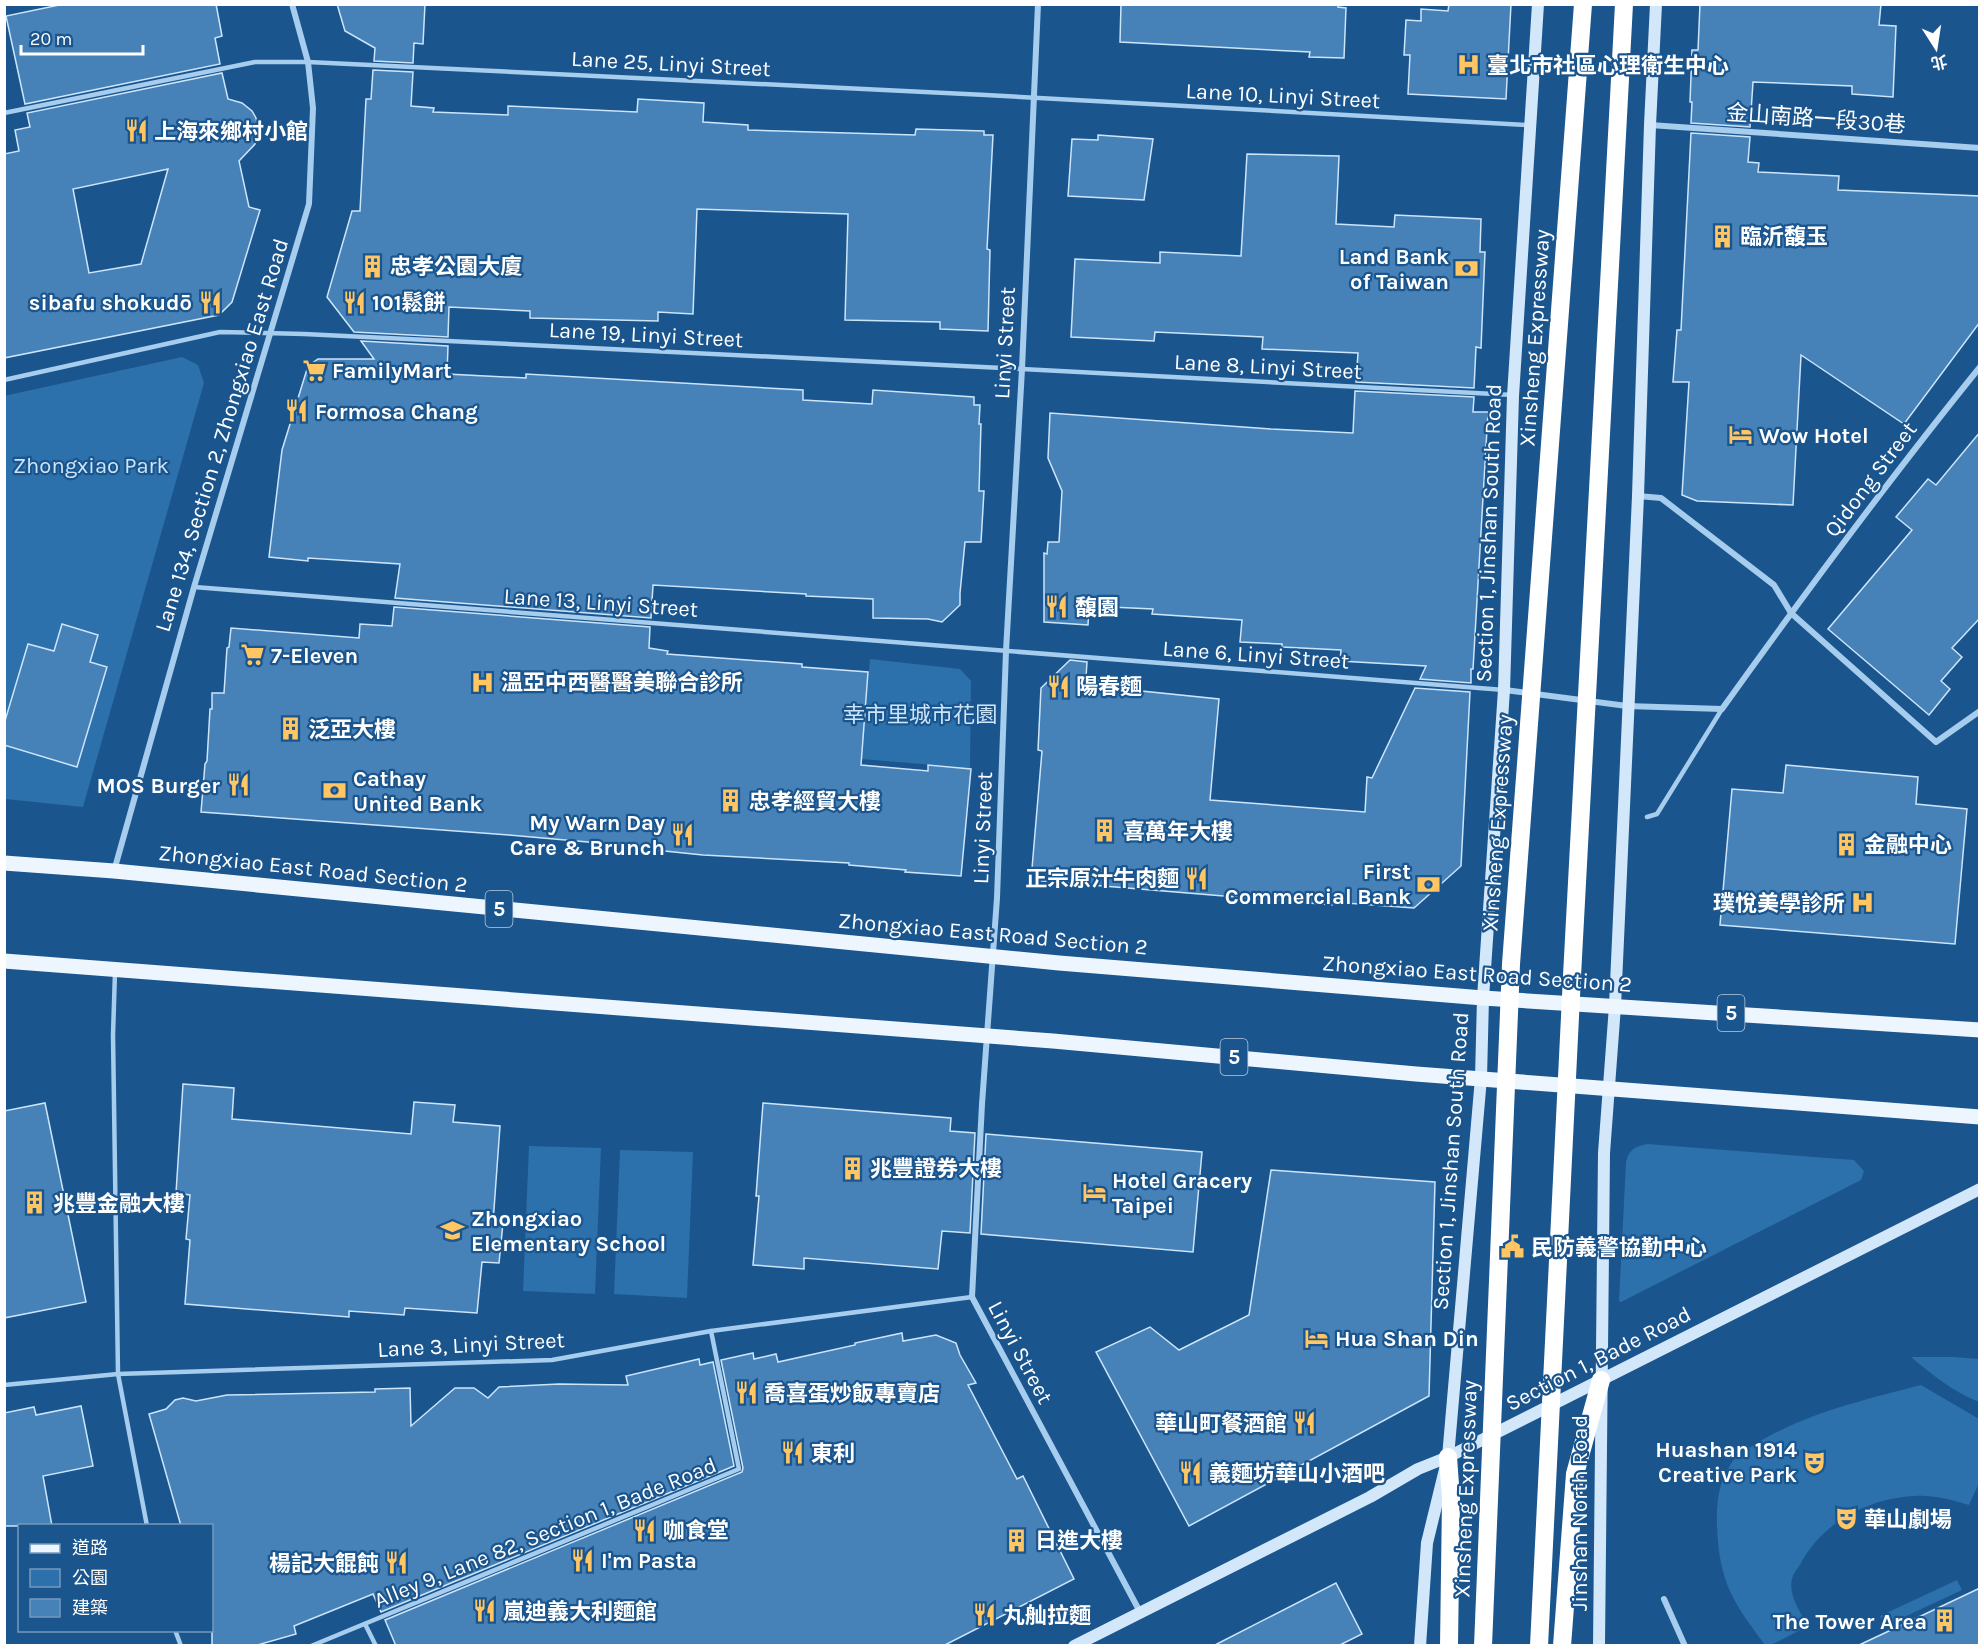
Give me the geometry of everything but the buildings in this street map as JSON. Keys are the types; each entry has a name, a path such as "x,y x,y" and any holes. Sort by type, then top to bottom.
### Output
{"highway":[{"name":"Xinsheng Expressway","path":"1483,1646 1511,964 1583,4"},
{"path":"1539,1646 1623,4"},
{"path":"1562,1646 1575,1474 1601,1380"},
{"path":"1448,1457 1451,1498 1449,1646"}],"main road":[{"name":"Zhongxiao East Road Section 2","path":"4,863 114,871 993,956 1483,998 1980,1030"},
{"name":"5","path":"4,961 1980,1117"}],"street":[{"name":"Lane 134, Section 2, Zhongxiao East Road","path":"114,871 194,587 309,204 313,108 308,62 292,4"},
{"name":"Linyi Street","path":"1038,4 1032,97 1022,369 1006,651 997,898 972,1297 1140,1612"},
{"name":"Section 1, Jinshan South Road","path":"1448,1457 1481,1078 1483,998 1504,690 1513,396 1538,4"},
{"path":"1601,1380 1604,1153 1615,1006 1638,496 1656,4"},
{"name":"金山南路一段30巷","path":"1650,125 1980,147"},
{"name":"Qidong Street","path":"1722,709 1791,613 1980,367"},
{"path":"1638,496 1661,498 1773,585 1791,613 1936,742 1980,711"},
{"path":"1504,690 1627,706 1722,709"},
{"name":"Section 1, Bade Road","path":"1074,1646 1370,1497 1418,1469 1448,1457 1980,1189"},
{"name":"Jinshan North Road","path":"1599,1646 1601,1380"},
{"path":"1420,1646 1427,1544 1448,1457"},
{"path":"1664,1599 1685,1646"}],"lane":[{"name":"Lane 25, Linyi Street","path":"4,113 255,62 308,62 1032,97"},
{"name":"Lane 10, Linyi Street","path":"1032,97 1531,126"},
{"name":"Lane 19, Linyi Street","path":"4,380 220,332 1022,369"},
{"name":"Lane 8, Linyi Street","path":"1022,369 1513,396"},
{"name":"Lane 13, Linyi Street","path":"194,587 1006,651"},
{"name":"Lane 6, Linyi Street","path":"1006,651 1504,690"},
{"path":"1647,817 1657,814 1722,709"},
{"path":"115,969 113,1035 118,1374 147,1524"},
{"name":"Lane 3, Linyi Street","path":"4,1384 118,1374 552,1360 711,1331 972,1297"},
{"name":"Alley 9, Lane 82, Section 1, Bade Road","path":"365,1624 739,1469 711,1331"},
{"path":"311,1646 365,1624 376,1646"}],"green space":[{"name":"Zhongxiao Park","path":"182,357 198,365 204,383 83,807 5,799 4,396"},
{"name":"幸市里城市花園","path":"870,659 960,669 971,681 970,768 861,759"},
{"path":"1647,1144 1854,1160 1864,1171 1861,1180 1621,1302 1619,1301 1626,1162 1633,1149"},
{"path":"529,1146 601,1148 595,1294 523,1291"},
{"path":"620,1150 693,1152 687,1298 614,1294"},
{"path":"1911,1357 1979,1359 1979,1402 1952,1388"},
{"path":"1921,1385 1979,1419 1979,1483 1969,1505 1929,1496 1898,1498 1865,1507 1835,1524 1810,1548 1792,1579 1793,1598 1808,1626 1771,1645 1765,1645 1736,1603 1721,1562 1717,1507 1722,1481 1730,1465 1742,1452 1794,1424 1835,1409"},
{"path":"1957,1580 1962,1590 1885,1626 1880,1616"}],"place":[{"name":"臺北市社區心理衛生中心","path":"1469,65"},
{"name":"上海來鄉村小館","path":"136,131"},
{"name":"臨沂馥玉","path":"1722,236"},
{"name":"忠孝公園大廈","path":"372,266"},
{"name":"Land Bank of Taiwan","path":"1467,269"},
{"name":"sibafu shokudō","path":"210,302"},
{"name":"101鬆餅","path":"354,302"},
{"name":"FamilyMart","path":"314,370"},
{"name":"Formosa Chang","path":"297,411"},
{"name":"Wow Hotel","path":"1741,435"},
{"name":"馥園","path":"1057,607"},
{"name":"7-Eleven","path":"253,655"},
{"name":"溫亞中西醫醫美聯合診所","path":"483,682"},
{"name":"陽春麵","path":"1058,686"},
{"name":"泛亞大樓","path":"290,729"},
{"name":"MOS Burger","path":"238,785"},
{"name":"Cathay United Bank","path":"335,791"},
{"name":"忠孝經貿大樓","path":"731,801"},
{"name":"喜萬年大樓","path":"1105,831"},
{"name":"My Warn Day Care & Brunch","path":"683,835"},
{"name":"金融中心","path":"1846,844"},
{"name":"正宗原汁牛肉麵","path":"1197,878"},
{"name":"First Commercial Bank","path":"1429,884"},
{"name":"璞悅美學診所","path":"1863,903"},
{"name":"兆豐證券大樓","path":"852,1168"},
{"name":"Hotel Gracery Taipei","path":"1094,1193"},
{"name":"兆豐金融大樓","path":"35,1203"},
{"name":"Zhongxiao Elementary School","path":"453,1231"},
{"name":"民防義警協勤中心","path":"1513,1247"},
{"name":"Hua Shan Din","path":"1317,1338"},
{"name":"喬喜蛋炒飯專賣店","path":"746,1393"},
{"name":"華山町餐酒館","path":"1305,1423"},
{"name":"東利","path":"793,1453"},
{"name":"Huashan 1914 Creative Park","path":"1815,1462"},
{"name":"義麵坊華山小酒吧","path":"1191,1473"},
{"name":"華山劇場","path":"1846,1519"},
{"name":"咖食堂","path":"645,1530"},
{"name":"日進大樓","path":"1017,1540"},
{"name":"I'm Pasta","path":"583,1560"},
{"name":"楊記大餛飩","path":"397,1563"},
{"name":"嵐迪義大利麵館","path":"485,1611"},
{"name":"丸舢拉麵","path":"985,1615"},
{"name":"The Tower Area","path":"1945,1621"}]}
